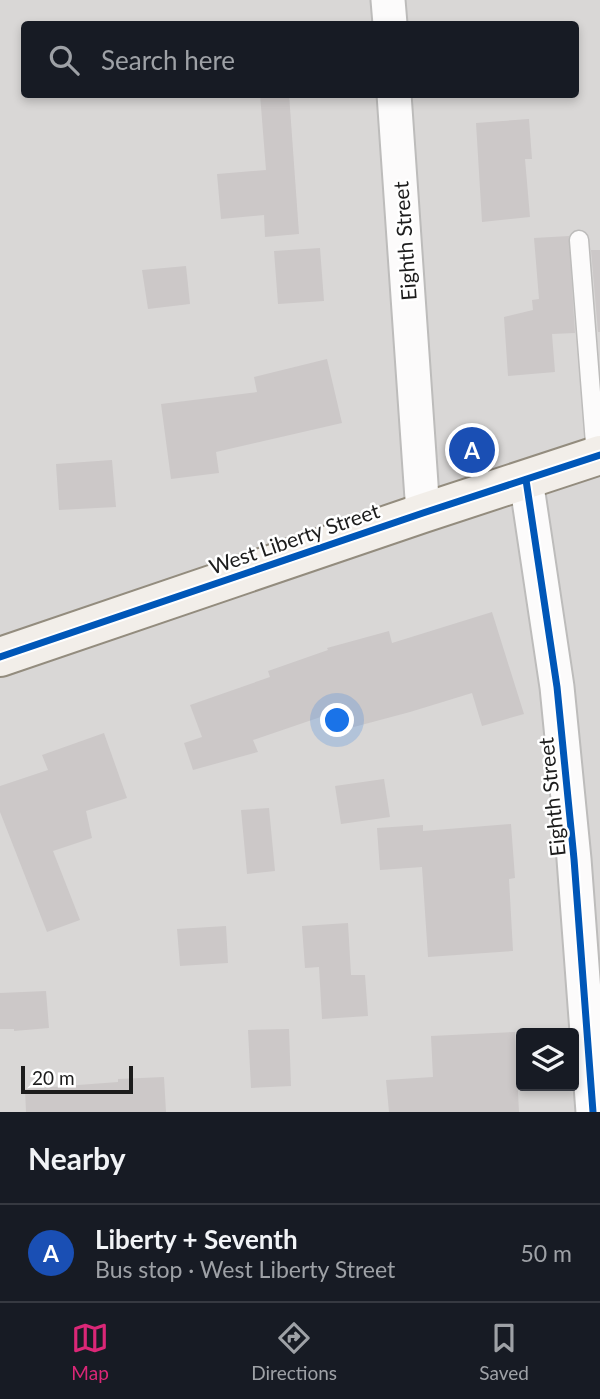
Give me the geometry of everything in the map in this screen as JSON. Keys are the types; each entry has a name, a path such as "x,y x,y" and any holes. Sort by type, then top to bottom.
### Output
{"main road":[{"name":"West Liberty Street","path":"0,657 598,455"}],"street":[{"path":"388,0 390,21"},
{"name":"Eighth Street","path":"394,98 422,513"},
{"name":"Eighth Street","path":"526,480 558,688 593,1112"}],"lane":[{"path":"579,240 598,455"}],"shaded area":[{"path":"0,0 600,0 600,1112 0,1112"}],"building":[{"path":"260,98 289,98 299,234 265,237 264,215 221,219 217,174 266,170"},
{"path":"529,119 532,159 525,159 530,217 482,222 476,123"},
{"path":"569,236 575,333 552,334 555,372 508,376 504,317 533,310 532,300 539,299 534,238"},
{"path":"320,248 324,301 278,304 274,251"},
{"path":"591,250 600,250 600,332 598,332"},
{"path":"186,266 190,304 148,309 142,270"},
{"path":"327,359 342,423 216,452 219,473 171,479 161,404 257,392 254,377"},
{"path":"112,460 116,507 59,510 56,464"},
{"path":"492,612 524,714 482,726 472,693 350,728 344,709 253,740 258,752 193,770 184,743 202,737 190,705 270,677 268,671 328,650 327,648 389,631 392,643"},
{"path":"104,733 127,798 86,811 92,838 53,851 80,920 47,932 0,812 0,786 48,770 42,755"},
{"path":"384,779 390,817 341,824 335,786"},
{"path":"269,808 275,871 247,874 241,810"},
{"path":"511,824 515,878 509,879 513,951 428,957 422,867 380,870 377,828 423,825 423,831"},
{"path":"348,923 351,975 365,975 368,1016 322,1019 319,967 305,968 302,926"},
{"path":"226,926 228,963 180,966 177,929"},
{"path":"46,991 49,1028 14,1031 0,1029 0,993"},
{"path":"289,1029 291,1086 251,1088 248,1030"},
{"path":"515,1032 519,1112 389,1112 386,1080 433,1077 431,1036"},
{"path":"164,1077 166,1112 26,1112 25,1089"}],"cycle path":[{"path":"0,657 600,455"},
{"path":"526,480 557,687 574,859 593,1112"}],"place":[{"name":"Liberty + Seventh","path":"472,450"}]}
